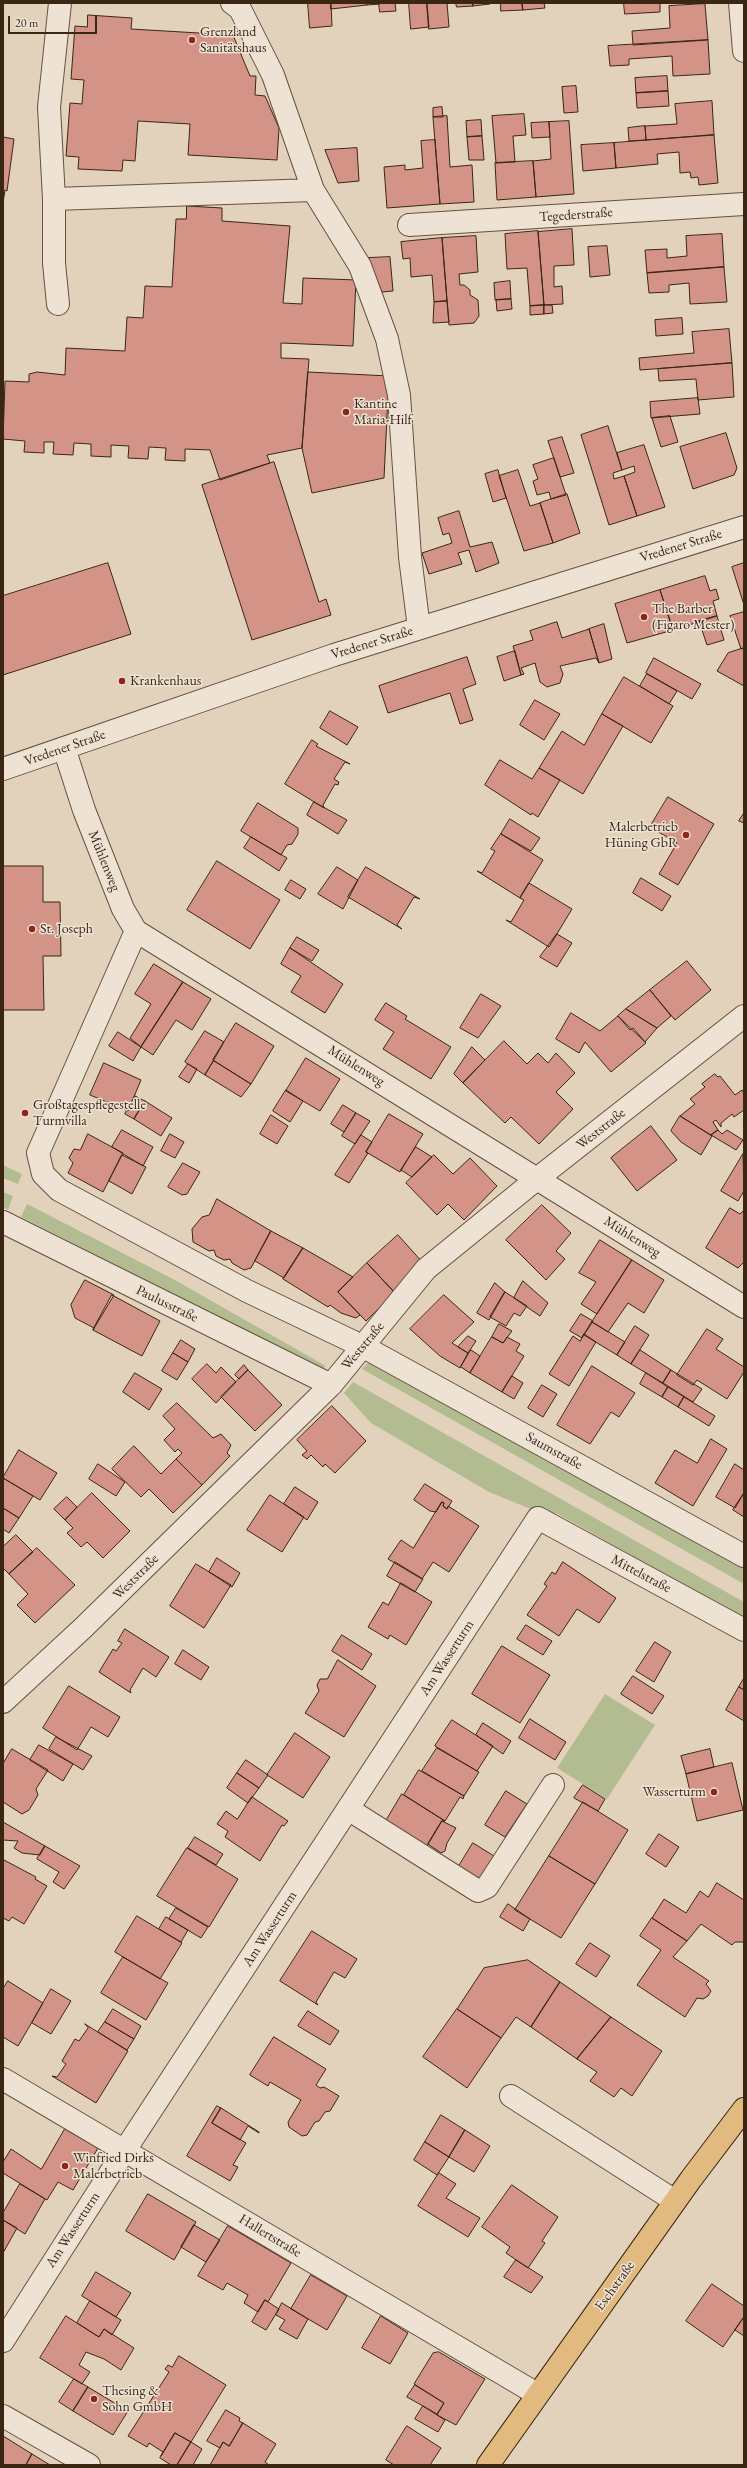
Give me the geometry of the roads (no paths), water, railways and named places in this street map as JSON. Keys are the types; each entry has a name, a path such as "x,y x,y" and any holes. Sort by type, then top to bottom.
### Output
{"main road":[{"name":"Eschstraße","path":"488,2465 537,2394 744,2109"}],"street":[{"path":"58,304 54,263 54,199 49,107 60,3"},
{"path":"232,3 240,9 273,75 313,190 360,266 388,339 399,395 410,557 419,628"},
{"path":"740,3 744,52"},
{"path":"54,199 313,190"},
{"name":"Tegederstraße","path":"409,225 744,204"},
{"name":"Vredener Straße","path":"3,769 334,655 744,526"},
{"name":"Mühlenweg","path":"64,748 89,824 123,910 136,931 538,1178 744,1307"},
{"name":"Saumstraße","path":"136,931 38,1153 42,1174 59,1190 247,1291 364,1347 744,1556"},
{"name":"Weststraße","path":"3,1702 83,1628 330,1385 364,1347 426,1269 538,1178 744,1016"},
{"name":"Paulusstraße","path":"3,1222 330,1385"},
{"name":"Mittelstraße","path":"538,1518 744,1630"},
{"name":"Am Wasserturm","path":"3,2340 125,2150 538,1518"},
{"path":"348,1809 478,1890 487,1887 553,1785"},
{"name":"Hallertstraße","path":"3,2079 537,2394"},
{"path":"511,2096 676,2201"},
{"path":"3,2416 89,2465"}],"place":[{"name":"Grenzland Sanitätshaus","path":"192,40"},
{"name":"Kantine Maria-Hilf","path":"346,412"},
{"name":"The Barber (Figaro Mester)","path":"644,617"},
{"name":"Krankenhaus","path":"122,681"},
{"name":"Malerbetrieb Hüning GbR","path":"686,835"},
{"name":"St. Joseph","path":"32,929"},
{"name":"Großtagespflegestelle Turmvilla","path":"25,1113"},
{"name":"Wasserturm","path":"714,1792"},
{"name":"Winfried Dirks Malerbetrieb","path":"65,2166"},
{"name":"Thesing & Sohn GmbH","path":"94,2399"}]}
